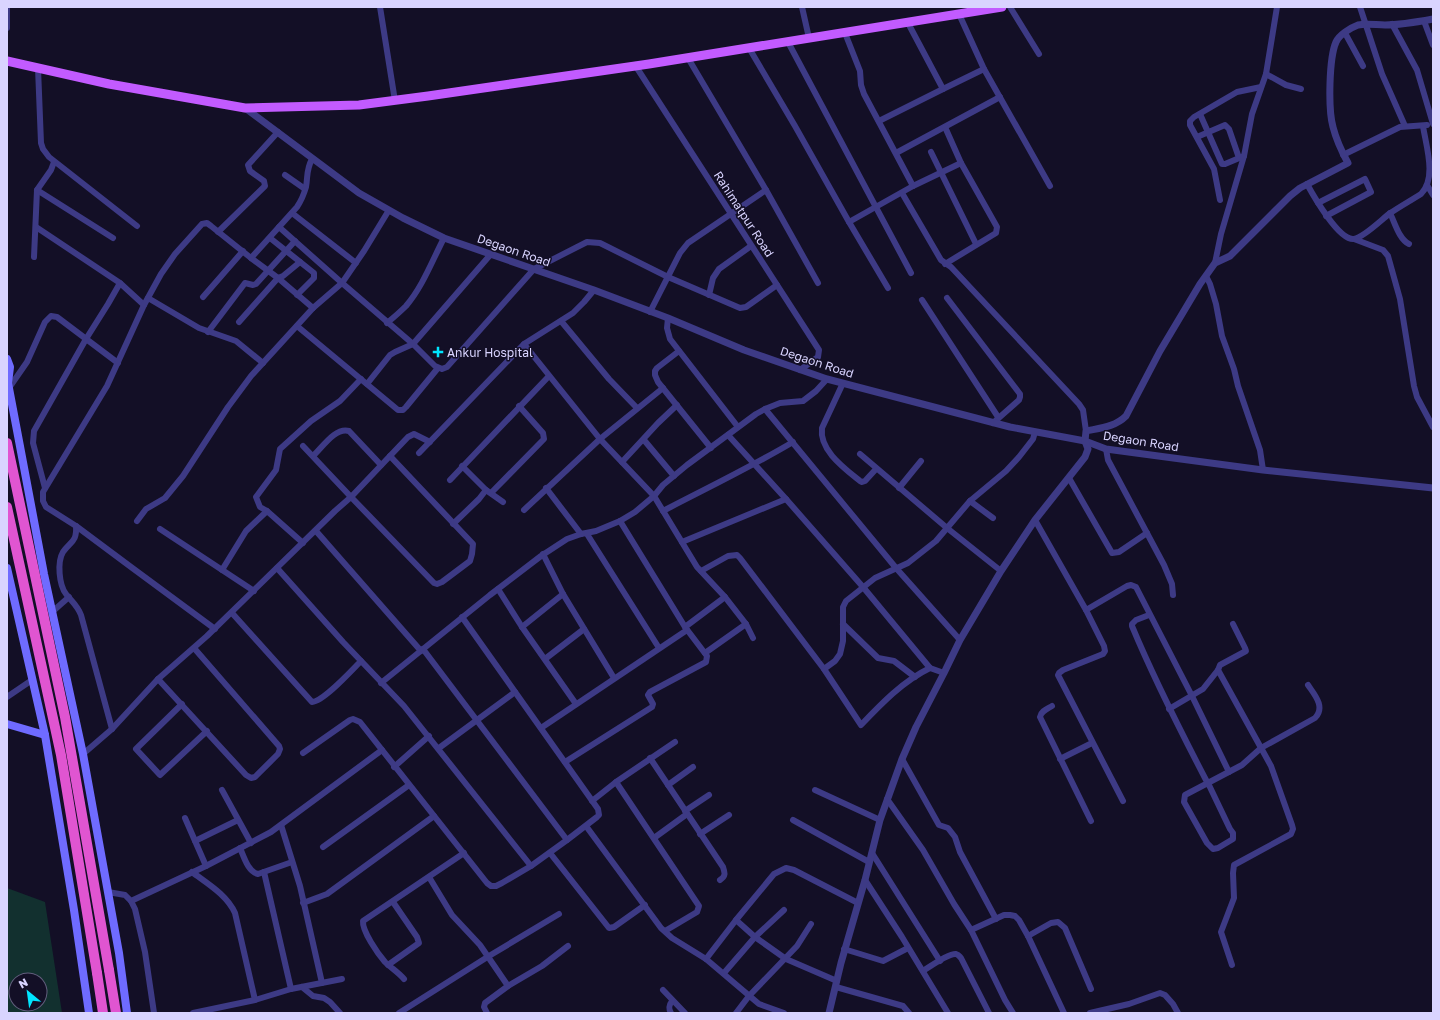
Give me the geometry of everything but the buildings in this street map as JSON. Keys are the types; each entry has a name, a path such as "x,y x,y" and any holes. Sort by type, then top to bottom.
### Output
{"highway":[{"path":"7,443 65,717 116,1013"},
{"path":"7,507 61,755 103,1013"}],"main road":[{"path":"7,61 170,96 245,108 359,104 395,101 688,58 1002,7"},
{"path":"7,359 10,367 8,385 52,612 83,754 119,953 128,1013"},
{"path":"7,568 10,595 45,735 89,1013"},
{"path":"7,724 45,735"},
{"path":"49,760 83,754"}],"street":[{"path":"380,7 395,101"},
{"path":"802,7 809,38"},
{"path":"1010,7 1039,54"},
{"path":"1215,264 1221,234 1251,119 1266,74 1277,7"},
{"path":"1360,7 1382,74 1405,126"},
{"path":"7,8 7,28"},
{"path":"959,14 984,69 1050,186"},
{"path":"1086,431 1114,425 1126,416 1160,351 1215,264 1230,256 1290,196 1307,184 1348,163 1332,126 1330,87 1331,63 1336,41 1351,28 1365,24 1392,24 1433,19"},
{"path":"1424,20 1433,45"},
{"path":"908,23 943,89"},
{"path":"1344,155 1390,131 1405,126 1423,126 1433,124 1417,70 1392,24"},
{"path":"846,33 860,71 861,85 864,94 913,186"},
{"path":"1345,33 1363,66"},
{"path":"788,42 910,273"},
{"path":"749,48 888,288"},
{"path":"688,58 766,190 818,282"},
{"name":"Rahimatpur Road","path":"635,65 778,285 818,350 818,357 800,370"},
{"path":"38,68 41,143 46,153 54,162 137,226"},
{"path":"879,121 984,69"},
{"path":"1266,74 1286,85 1301,89"},
{"path":"1220,200 1214,169 1190,125 1190,119 1237,92 1261,87"},
{"path":"896,152 1000,97"},
{"name":"Degaon Road","path":"245,108 359,193 444,238 594,290 668,318 744,350 771,358 827,379 996,420 1035,432 1085,442 1106,449 1263,470 1433,488"},
{"path":"1200,114 1222,164 1226,164 1242,157"},
{"path":"1197,137 1225,125 1227,126 1242,157"},
{"path":"1354,239 1367,232 1390,213 1421,194 1427,185 1430,169 1423,126"},
{"path":"945,127 961,163 997,227 996,234 976,244 945,264"},
{"path":"218,232 265,186 264,181 250,171 248,165 278,132"},
{"path":"931,152 976,244"},
{"path":"251,258 301,201 305,189 306,172 312,159"},
{"path":"34,257 36,197 38,190 51,170 54,162"},
{"path":"849,222 913,186 961,163"},
{"path":"285,175 305,189"},
{"path":"1318,203 1365,179 1372,192 1326,216"},
{"path":"1307,184 1326,216 1344,235 1383,250 1387,253 1403,311 1414,386 1417,397 1433,427"},
{"path":"1427,185 1433,195"},
{"path":"38,190 113,238"},
{"path":"650,312 680,253 688,243 730,213 766,190"},
{"path":"829,1013 844,949 865,880 886,799 916,727 960,640 1001,571 1035,520 1087,454 1088,449 1085,442 1086,431 1083,410 1079,404 951,267 945,264 937,256 902,192"},
{"path":"137,521 146,509 165,498 183,476 235,397 263,363 313,308 342,284 389,210"},
{"path":"292,213 356,263"},
{"path":"1390,213 1402,238 1409,244"},
{"path":"215,629 76,526 46,507 42,496 45,488 107,386 144,305 161,274 175,254 199,226 207,223 278,278 313,308"},
{"path":"36,227 120,283 144,305"},
{"path":"279,227 342,284 413,344 438,368 442,369 447,367 534,268 587,242 600,243 668,277 743,308 778,285"},
{"path":"270,238 315,275 297,295"},
{"path":"387,323 405,307 415,294 428,272 444,238"},
{"path":"208,332 245,283 253,285 256,284 295,240"},
{"path":"709,295 713,278 719,269 752,246"},
{"path":"203,297 243,251"},
{"path":"367,384 390,355 413,344 491,254"},
{"path":"239,322 278,278 283,276 300,262"},
{"path":"1206,276 1216,304 1222,336 1233,364 1239,390 1260,450 1263,470"},
{"path":"45,488 33,442 34,431 86,339 120,283"},
{"path":"419,453 524,344 573,313 594,290"},
{"path":"148,298 208,332 236,341 263,363"},
{"path":"922,300 996,420 1019,400 1020,394 947,298"},
{"path":"8,385 27,362 37,337 48,318 51,316 57,317 118,363"},
{"path":"668,318 667,328 670,339 738,427"},
{"path":"561,321 609,380 637,408"},
{"path":"297,326 400,410 406,407 438,368"},
{"path":"524,344 600,439 654,496 701,571 725,597 746,624 753,638"},
{"path":"679,351 655,371 655,375 662,388 711,448"},
{"path":"450,480 549,376"},
{"path":"303,543 267,511 260,507 256,497 276,470 280,449 311,421 340,401 361,379"},
{"path":"382,682 498,588 543,554 567,539 596,531 620,521 635,512 674,476 765,408 780,403 803,401 813,394 827,379"},
{"path":"843,383 822,428 821,434 824,443 836,460 860,481 865,481 876,469"},
{"path":"524,510 600,439 662,388"},
{"path":"622,462 677,405"},
{"path":"453,524 544,439 544,433 519,406"},
{"path":"765,408 896,568 960,640"},
{"path":"313,456 333,436 344,430 349,431 381,465"},
{"path":"824,669 835,661 840,654 843,641 843,607 846,601 863,586 886,572 908,563 936,541 970,501 1001,475 1019,457 1033,439 1035,432"},
{"path":"83,754 112,729 158,679 215,629 336,510 351,498 411,435 430,442"},
{"path":"728,435 756,464 863,586 930,668 944,673"},
{"path":"644,440 674,476"},
{"path":"663,511 756,464 793,442"},
{"path":"303,446 351,498 434,583 437,584 442,582 470,561 472,544 390,456"},
{"path":"1106,449 1108,460 1168,574 1172,584 1173,595"},
{"path":"860,454 947,528 1001,571"},
{"path":"899,488 921,461"},
{"path":"462,466 488,492 503,502"},
{"path":"1069,478 1112,553 1119,552 1147,533"},
{"path":"546,488 584,534 659,648"},
{"path":"682,542 786,499"},
{"path":"970,501 992,518"},
{"path":"222,570 246,531 267,511"},
{"path":"1035,520 1086,610 1104,646 1105,651 1103,654 1063,670 1058,675 1122,801"},
{"path":"565,762 652,707 653,704 648,694 706,662 708,658 686,629 620,521"},
{"path":"76,526 77,534 61,556 59,563 63,588 76,604 80,615 112,729"},
{"path":"160,529 254,591"},
{"path":"316,531 422,650 477,720 567,840"},
{"path":"543,554 563,594 614,678"},
{"path":"701,571 728,556 737,555 824,669 861,725 881,704 915,677 930,668"},
{"path":"277,568 404,706 439,748 531,866"},
{"path":"1086,610 1127,586 1131,585 1136,587 1229,772"},
{"path":"498,588 522,627 576,704"},
{"path":"522,627 563,594"},
{"path":"52,612 69,597"},
{"path":"541,728 686,629 725,597"},
{"path":"232,613 312,702 316,702 325,696 362,661"},
{"path":"1149,614 1136,620 1132,626 1169,709 1208,783 1233,833 1233,839 1214,849 1207,843 1184,798 1185,795 1188,793 1208,783 1242,765 1261,748 1312,720 1318,715 1320,704 1308,684"},
{"path":"303,753 352,719 360,722 394,767 487,883 491,886 496,886 502,883 531,866 599,815 598,809 592,800 462,617"},
{"path":"705,653 746,624"},
{"path":"843,624 878,658 894,661 915,677"},
{"path":"1169,709 1203,688 1218,670 1220,665 1246,651 1246,648 1233,624"},
{"path":"545,659 584,629"},
{"path":"158,679 246,775 251,778 255,777 278,754 280,749 277,742 194,648"},
{"path":"1218,670 1271,766 1293,830 1291,834 1286,837 1234,865 1234,898 1221,932 1232,965"},
{"path":"7,697 32,680"},
{"path":"439,748 515,692"},
{"path":"182,704 136,750 160,775 207,731"},
{"path":"1052,706 1044,710 1040,714 1040,717 1091,821"},
{"path":"394,767 429,736"},
{"path":"592,800 674,742"},
{"path":"1060,759 1092,743"},
{"path":"131,901 206,866 251,843 281,825 382,750"},
{"path":"650,758 723,867 725,873 724,877 720,880"},
{"path":"902,759 939,824 948,828 955,837 960,852 996,919"},
{"path":"668,785 693,767"},
{"path":"616,782 699,906 697,912 665,931"},
{"path":"323,847 409,785"},
{"path":"222,790 251,843"},
{"path":"815,790 880,820"},
{"path":"654,838 709,795"},
{"path":"886,799 922,850 971,930 1005,1000 1013,1013"},
{"path":"700,834 729,815"},
{"path":"303,903 327,894 434,816"},
{"path":"185,818 206,866"},
{"path":"195,841 238,820"},
{"path":"793,820 869,862"},
{"path":"281,825 303,903 322,983"},
{"path":"586,826 645,905 672,938 706,959 759,1004 784,1013"},
{"path":"240,848 254,873 258,874 292,862"},
{"path":"872,852 940,961"},
{"path":"404,979 385,961 365,931 363,921 464,853"},
{"path":"550,853 608,928 614,927 645,905"},
{"path":"706,959 774,874 786,868 794,870 858,903"},
{"path":"192,872 226,899 231,905 256,1000"},
{"path":"264,872 291,989"},
{"path":"428,877 452,914 489,956 508,986"},
{"path":"865,880 948,1013"},
{"path":"108,892 125,895 131,901 135,909 145,952 154,1013"},
{"path":"388,965 419,943 417,937 393,902"},
{"path":"724,973 756,937 784,910"},
{"path":"399,1013 559,914"},
{"path":"971,930 1004,915 1015,916 1028,936 1064,1013"},
{"path":"736,920 786,959 836,984 903,1006 909,1013"},
{"path":"1028,936 1051,923 1058,922 1062,924 1091,989"},
{"path":"736,1013 749,996 797,946 811,924"},
{"path":"486,1013 484,1007 485,1004 508,986 542,966 568,946"},
{"path":"844,949 883,961 908,948"},
{"path":"923,971 954,954 958,955 961,958 989,1013"},
{"path":"193,1013 256,1000 291,989 342,979"},
{"path":"302,987 313,996 324,998 330,1002 340,1013"},
{"path":"663,990 685,1013"},
{"path":"1090,1013 1117,1010 1160,994 1165,995 1173,1004 1178,1013"},
{"path":"671,1013 669,1005 672,1001"}],"green space":[{"path":"7,888 45,902 62,1013 7,1013"}],"place":[{"name":"Ankur Hospital","path":"438,352"}]}
